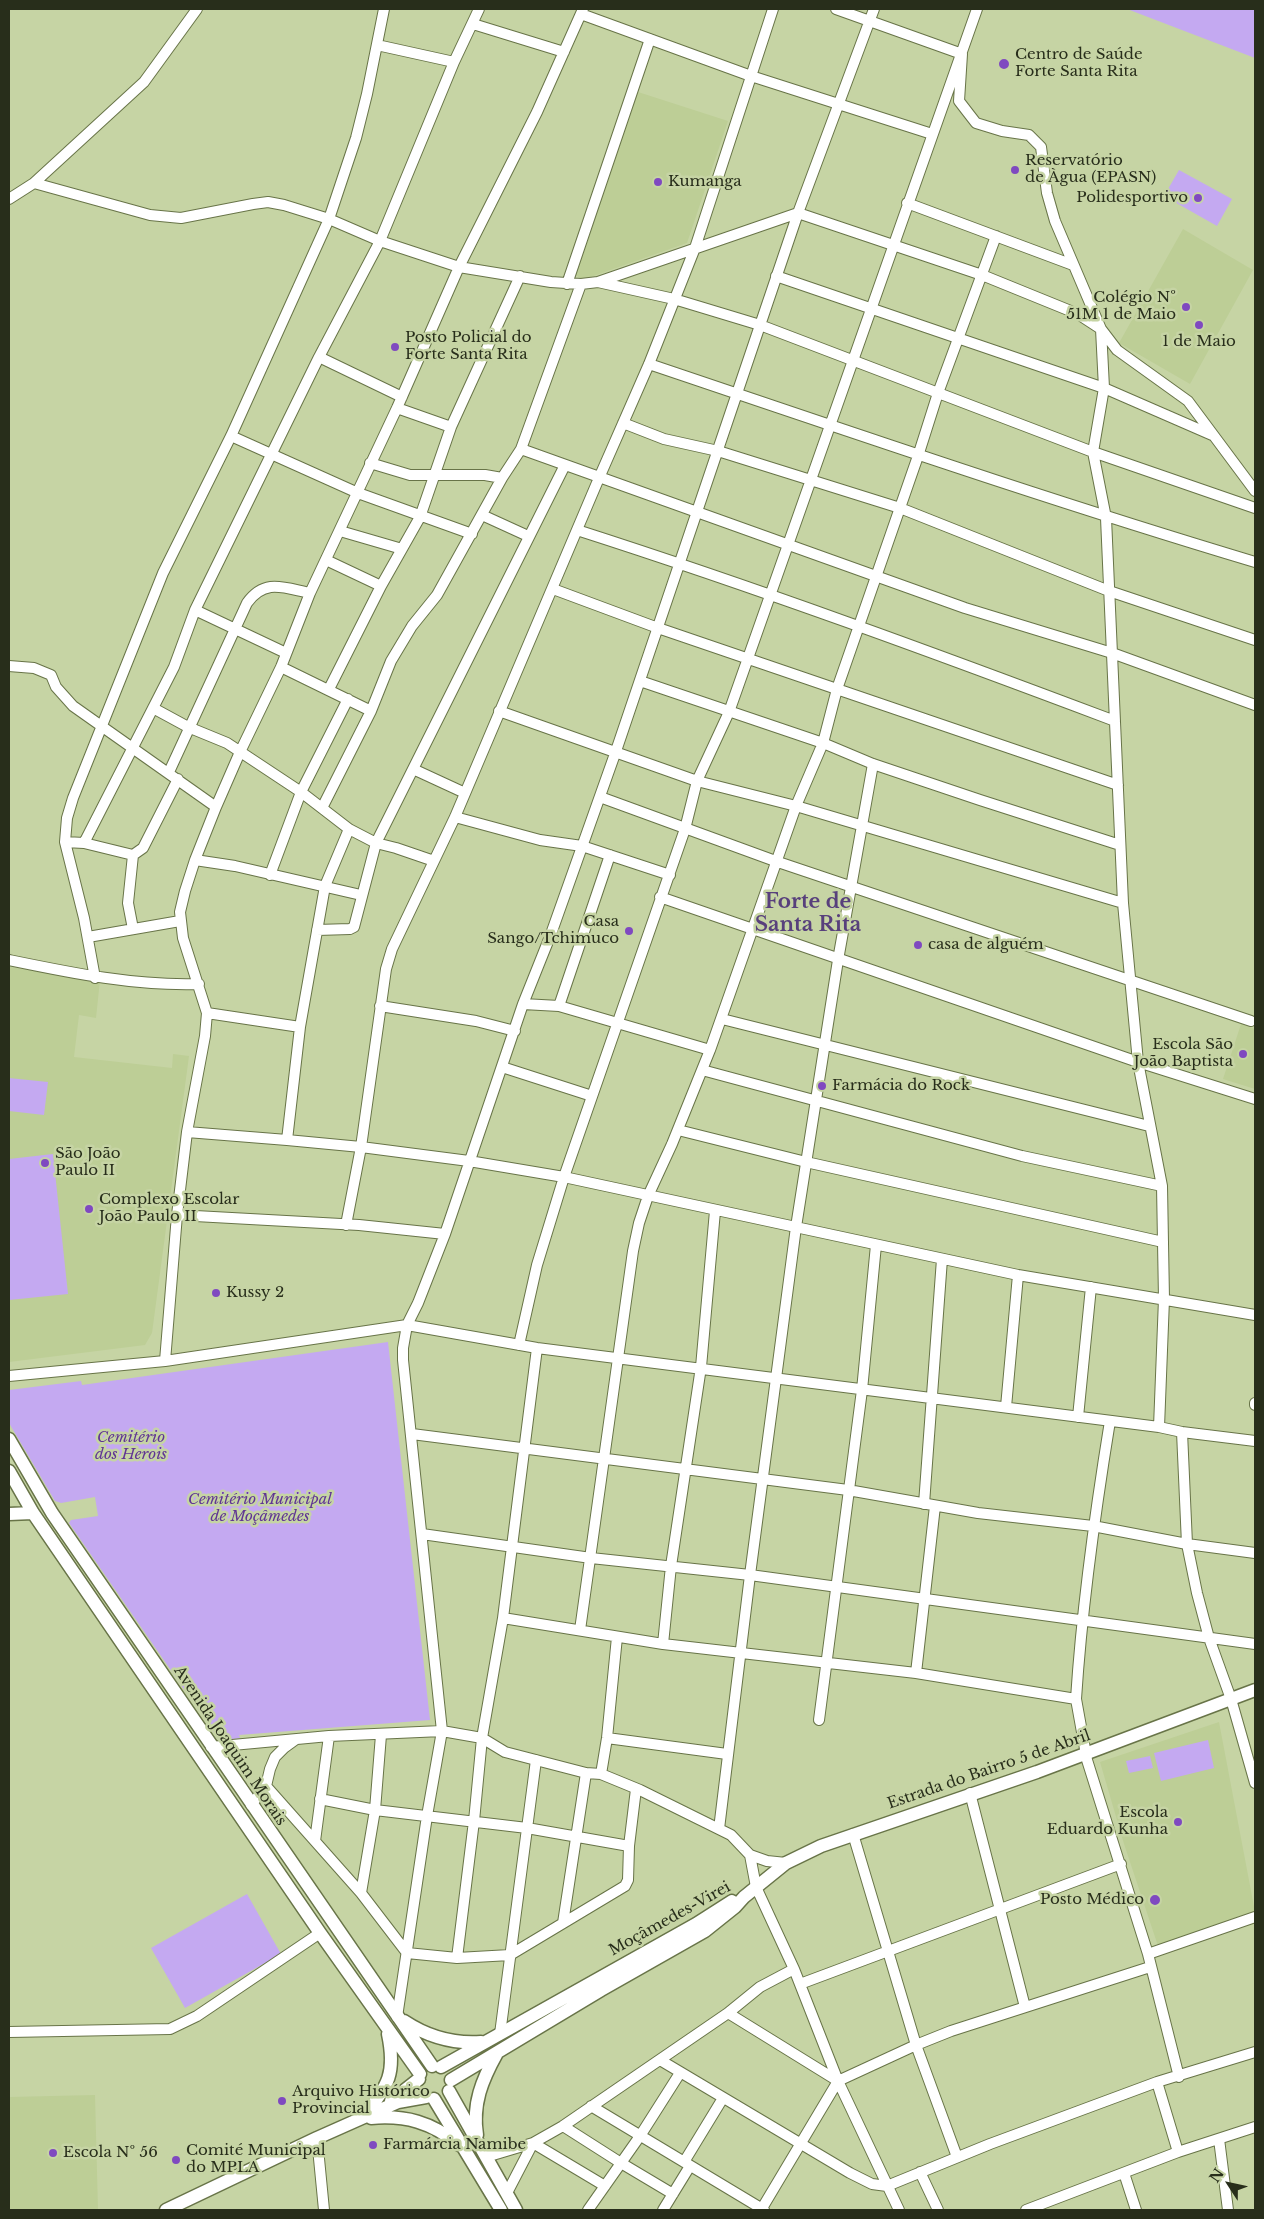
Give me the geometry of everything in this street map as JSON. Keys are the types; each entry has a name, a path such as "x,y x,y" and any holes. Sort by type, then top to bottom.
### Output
{"street":[{"path":"9,199 34,182 144,82 197,9"},
{"path":"95,978 88,937 65,842 67,818 101,726 163,573 196,502 231,436 329,219 356,138 384,9"},
{"path":"84,843 174,667 195,610 319,357 380,241 454,62 479,9"},
{"path":"346,1225 361,1148 386,968 392,949 456,816 499,711 553,589 598,478 649,364 695,248 773,9"},
{"path":"836,9 962,54"},
{"path":"486,2042 467,2043 438,2039 419,2032 397,2017 427,1816 442,1731 404,1360 403,1348 407,1325 418,1303 445,1234 523,1004 551,934 640,682 798,213 874,9"},
{"path":"518,1345 537,1265 564,1177 660,897 670,874 685,829 697,781 729,712 892,245 977,9"},
{"path":"165,1361 177,1215 187,1132 205,1036 206,1013 199,984 183,938 180,921 185,891 216,807 281,667 310,593 397,408 459,267 537,112 582,12 650,40 751,76 932,134"},
{"path":"473,24 564,52"},
{"path":"567,284 650,40"},
{"path":"377,45 454,62"},
{"path":"962,54 959,101 976,123 1002,131 1028,135 1041,147 1047,193 1055,222 1101,329 1117,350 1188,401 1255,491"},
{"path":"34,182 157,216 181,218 268,202 284,205 329,219 380,241 459,267 567,284 598,282 798,213 982,275 1078,314 1101,329"},
{"path":"907,203 1073,265"},
{"path":"580,1630 633,1251 639,1223 648,1196 678,1130 722,1019 796,806 823,743 837,689 938,393 996,236"},
{"path":"329,689 380,586 420,517 451,427 520,276"},
{"path":"776,276 1104,388 1214,436"},
{"path":"598,282 674,299 760,325 1093,452 1255,508"},
{"path":"322,808 371,710 391,661 402,642 437,595 520,449 581,284"},
{"path":"1101,329 1104,388 1093,452 1106,518 1123,903 1138,1062 1162,1186 1164,1299 1158,1427"},
{"path":"319,357 402,397"},
{"path":"649,364 1106,518 1255,562"},
{"path":"397,408 451,427"},
{"path":"623,423 664,439 718,450 900,508 1109,591 1255,640"},
{"path":"231,436 358,493 420,517 472,534"},
{"path":"520,449 965,608 1112,654 1255,705"},
{"path":"370,463 410,476 485,475 502,478"},
{"path":"317,930 352,929 376,843 564,465"},
{"path":"482,515 528,536"},
{"path":"577,530 771,594 948,658 1115,722"},
{"path":"340,531 402,549"},
{"path":"326,560 380,586"},
{"path":"65,842 84,843 133,855 143,848 173,776 188,727 247,603 261,589 273,586 310,593"},
{"path":"553,589 658,628 1118,785"},
{"path":"195,610 286,653"},
{"path":"9,666 34,668 51,675 56,687 73,706 216,807"},
{"path":"281,667 371,710"},
{"path":"640,682 823,743 873,764 1120,845"},
{"path":"270,875 301,792 348,699"},
{"path":"153,708 188,727 227,743 301,792 349,829 376,843 434,860"},
{"path":"499,711 697,781 796,806 1123,903"},
{"path":"719,1828 796,1227 838,960 873,764"},
{"path":"413,769 465,793"},
{"path":"600,797 778,862 1251,1021"},
{"path":"456,816 540,840 582,846 670,874"},
{"path":"287,1140 300,1027 325,886 349,829"},
{"path":"133,855 128,904 133,929"},
{"path":"559,1006 610,855"},
{"path":"195,860 235,866 361,895"},
{"path":"660,897 1138,1062 1255,1098"},
{"path":"88,937 180,921"},
{"path":"9,960 95,978 167,985 199,984"},
{"path":"523,1004 559,1006 710,1050"},
{"path":"380,1006 476,1021 515,1031"},
{"path":"206,1013 300,1027"},
{"path":"722,1019 1149,1126"},
{"path":"502,1067 592,1096"},
{"path":"702,1070 1022,1156 1162,1186"},
{"path":"678,1130 806,1162 1163,1242"},
{"path":"187,1132 361,1148 469,1161 564,1177 1018,1275 1255,1315"},
{"path":"663,1644 670,1566 701,1367 715,1210"},
{"path":"177,1215 346,1225 445,1234"},
{"path":"819,1720 862,1390 876,1245"},
{"path":"924,1504 942,1259"},
{"path":"1006,1407 1018,1275"},
{"path":"1078,1417 1092,1287"},
{"path":"9,1376 165,1361 407,1325 537,1348 701,1367 1255,1441"},
{"path":"457,1958 482,1738 503,1618 537,1348"},
{"path":"1110,1421 1093,1526 1081,1620 1076,1699 1086,1753 1148,1954 1178,2076"},
{"path":"1182,1432 1187,1544 1209,1638 1231,1700 1255,1784"},
{"path":"412,1434 848,1490 978,1513 1093,1526 1187,1544 1255,1553"},
{"name":"Avenida Joaquim Morais","path":"9,1439 52,1513 397,2017 436,2067"},
{"name":"Avenida Joaquim Morais","path":"9,1471 33,1513 420,2077"},
{"path":"916,1673 935,1506"},
{"path":"9,1514 33,1513"},
{"path":"422,1534 591,1558 750,1575 1255,1644"},
{"path":"503,1618 663,1644 741,1655 827,1662 916,1673 1076,1699"},
{"path":"601,1774 607,1738 617,1636"},
{"name":"Estrada do Bairro 5 de Abril","path":"744,1897 786,1863 821,1846 1037,1772 1255,1690"},
{"path":"211,1746 298,1738 442,1731 482,1738 505,1752 586,1773 601,1774 719,1828 731,1835 750,1854 766,1861 786,1863"},
{"path":"361,1893 375,1810 382,1735"},
{"path":"315,1841 329,1736"},
{"path":"251,1804 266,1786 270,1769 276,1757 284,1748 298,1738"},
{"path":"607,1738 728,1754"},
{"path":"500,2034 536,1760"},
{"path":"563,1923 586,1773"},
{"path":"266,1786 361,1893 407,1953 457,1958 510,1955 626,1886 636,1789"},
{"path":"970,1794 1025,2007"},
{"path":"320,1800 375,1810 526,1828 629,1846"},
{"path":"853,1834 916,2044 957,2157"},
{"path":"750,1854 756,1887 794,1969 838,2081 899,2210"},
{"path":"800,1984 1121,1864"},
{"name":"Moçâmedes-Virei","path":"436,2067 486,2042 696,1924 731,1901 744,1897"},
{"name":"Moçâmedes-Virei","path":"450,2085 497,2053 705,1931 735,1907 744,1897"},
{"path":"1148,1954 1255,1917"},
{"path":"9,2032 170,2030 197,2016 320,1933"},
{"path":"591,2106 762,2210 838,2081 916,2044 1150,1967"},
{"path":"486,2157 533,2143 563,2126 728,2013 760,1987 794,1969"},
{"path":"728,2013 838,2081"},
{"path":"361,2119 376,2101 390,2074 393,2056 386,2028"},
{"path":"660,2060 865,2180 887,2186 957,2157 1157,2082 1255,2052"},
{"path":"478,2143 475,2122 478,2094 483,2078 497,2053"},
{"path":"361,2119 397,2097 420,2077 436,2067 446,2070 450,2085 478,2143 516,2210"},
{"path":"588,2210 640,2136 680,2072"},
{"path":"420,2077 420,2089 430,2098 466,2151 501,2210"},
{"path":"1157,2082 1178,2152"},
{"path":"166,2210 317,2138 398,2102 442,2097 450,2085"},
{"path":"663,2210 723,2098"},
{"path":"361,2119 403,2117 426,2124 451,2138 466,2151"},
{"path":"563,2126 673,2194"},
{"path":"1026,2210 1047,2207 1124,2173 1178,2152 1255,2127"},
{"path":"317,2138 324,2210"},
{"path":"1219,2139 1228,2210"},
{"path":"533,2143 605,2186"},
{"path":"507,2193 533,2143"},
{"path":"920,2172 938,2210"},
{"path":"1124,2173 1136,2210"}],"shaded area":[{"name":"Kumanga","path":"638,92 728,121 687,243 582,280 576,275"},
{"name":"Colégio Nº 51M 1 de Maio","path":"1183,229 1253,270 1190,384 1119,343"},
{"name":"Complexo Escolar João Paulo II","path":"9,967 100,980 96,1018 79,1015 74,1057 172,1068 173,1054 189,1056 152,1333 145,1345 9,1362"},
{"name":"Escola São João Baptista","path":"1241,1024 1255,1029 1255,1089 1223,1079"},
{"name":"Escola Eduardo Kunha","path":"1219,1722 1255,1912 1158,1946 1124,1844 1100,1762"},
{"name":"Escola Nº 56","path":"95,2095 98,2210 9,2210 9,2097"}],"green space":[{"path":"1127,9 1255,9 1255,58"},
{"name":"Polidesportivo","path":"1179,170 1232,199 1217,226 1164,196"},
{"path":"9,1078 48,1082 44,1115 9,1111"},
{"path":"53,1154 68,1294 9,1300 9,1159"},
{"name":"Cemitério Municipal de Moçâmedes","path":"388,1342 430,1720 239,1735 240,1738 226,1740 217,1737 69,1523 71,1520 98,1516 95,1497 61,1503 55,1501 9,1423 9,1390 81,1381 82,1385"},
{"path":"1208,1740 1214,1768 1161,1781 1154,1753"},
{"path":"1150,1756 1153,1768 1129,1773 1126,1761"},
{"path":"247,1894 281,1954 185,2008 151,1948"}],"place":[{"name":"Centro de Saúde Forte Santa Rita","path":"1004,64"},
{"name":"Reservatório de Àgua (EPASN)","path":"1015,170"},
{"name":"Kumanga","path":"658,182"},
{"name":"Polidesportivo","path":"1198,198"},
{"name":"Colégio Nº 51M 1 de Maio","path":"1186,307"},
{"name":"1 de Maio","path":"1199,325"},
{"name":"Posto Policial do Forte Santa Rita","path":"395,347"},
{"name":"Casa Sango/Tchimuco","path":"629,931"},
{"name":"casa de alguém","path":"918,945"},
{"name":"Escola São João Baptista","path":"1243,1054"},
{"name":"Farmácia do Rock","path":"822,1086"},
{"name":"São João Paulo II","path":"45,1163"},
{"name":"Complexo Escolar João Paulo II","path":"89,1209"},
{"name":"Kussy 2","path":"216,1293"},
{"name":"Escola Eduardo Kunha","path":"1178,1822"},
{"name":"Posto Médico","path":"1155,1900"},
{"name":"Arquivo Histórico Provincial","path":"282,2101"},
{"name":"Farmárcia Namibe","path":"373,2145"},
{"name":"Escola Nº 56","path":"53,2153"},
{"name":"Comité Municipal do MPLA","path":"176,2160"}],"district":[{"name":"Forte de Santa Rita","path":"808,914"}],"park label":[{"name":"Cemitério dos Herois","path":"131,1446"}]}
